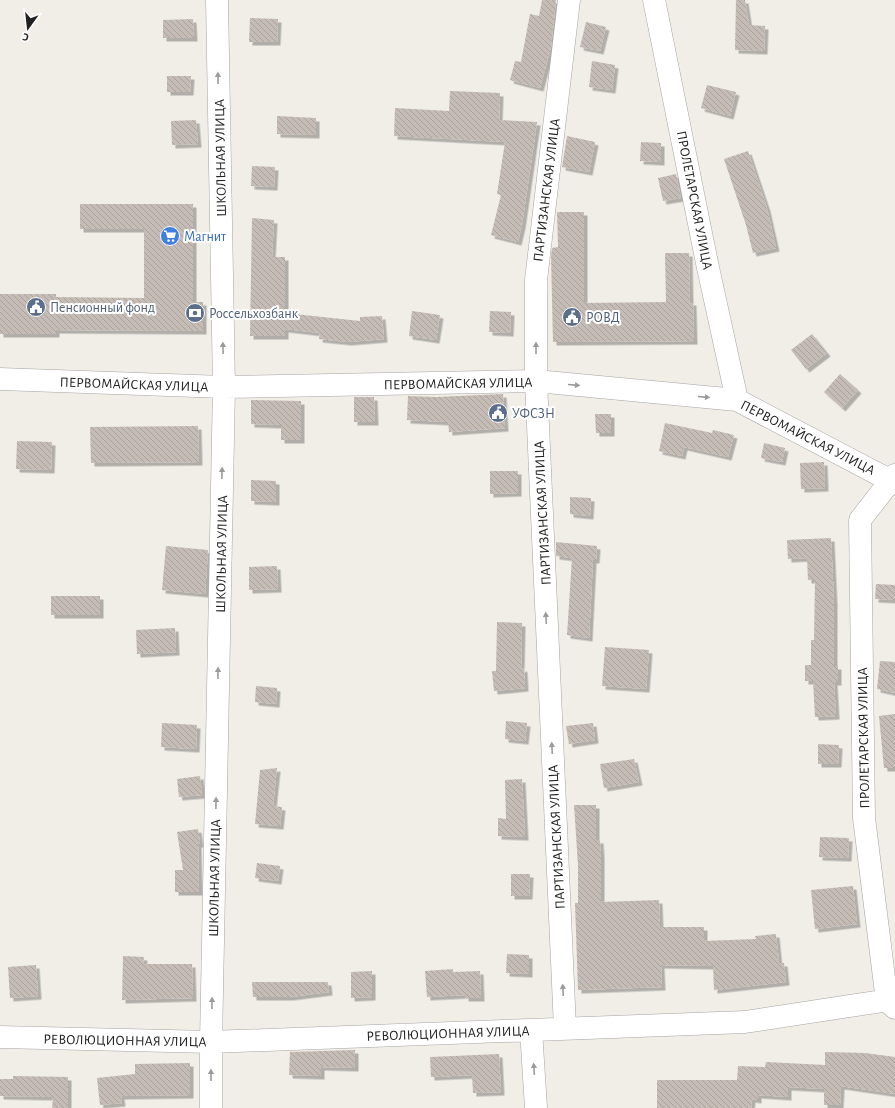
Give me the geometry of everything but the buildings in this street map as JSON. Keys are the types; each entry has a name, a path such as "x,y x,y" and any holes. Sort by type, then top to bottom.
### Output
{"street":[{"name":"ШКОЛЬНАЯ УЛИЦА","path":"211,1108 224,387 217,0"},
{"name":"ПАРТИЗАНСКАЯ УЛИЦА","path":"565,1028 536,381 536,280 569,0"},
{"name":"ПРОЛЕТАРСКАЯ УЛИЦА","path":"654,0 737,400"},
{"name":"ПЕРВОМАЙСКАЯ УЛИЦА","path":"0,379 224,387 536,381 737,400 894,479"},
{"name":"ПРОЛЕТАРСКАЯ УЛИЦА","path":"892,1003 864,818 860,520 894,479"},
{"name":"РЕВОЛЮЦИОННАЯ УЛИЦА","path":"0,1037 211,1042 745,1022 892,1003"},
{"path":"532,1030 536,1108"}],"place":[{"name":"Магнит","path":"170,236"},
{"name":"Пенсионный фонд","path":"36,307"},
{"name":"Россельхозбанк","path":"195,313"},
{"name":"РОВД","path":"572,317"},
{"name":"УФСЗН","path":"498,413"}]}
